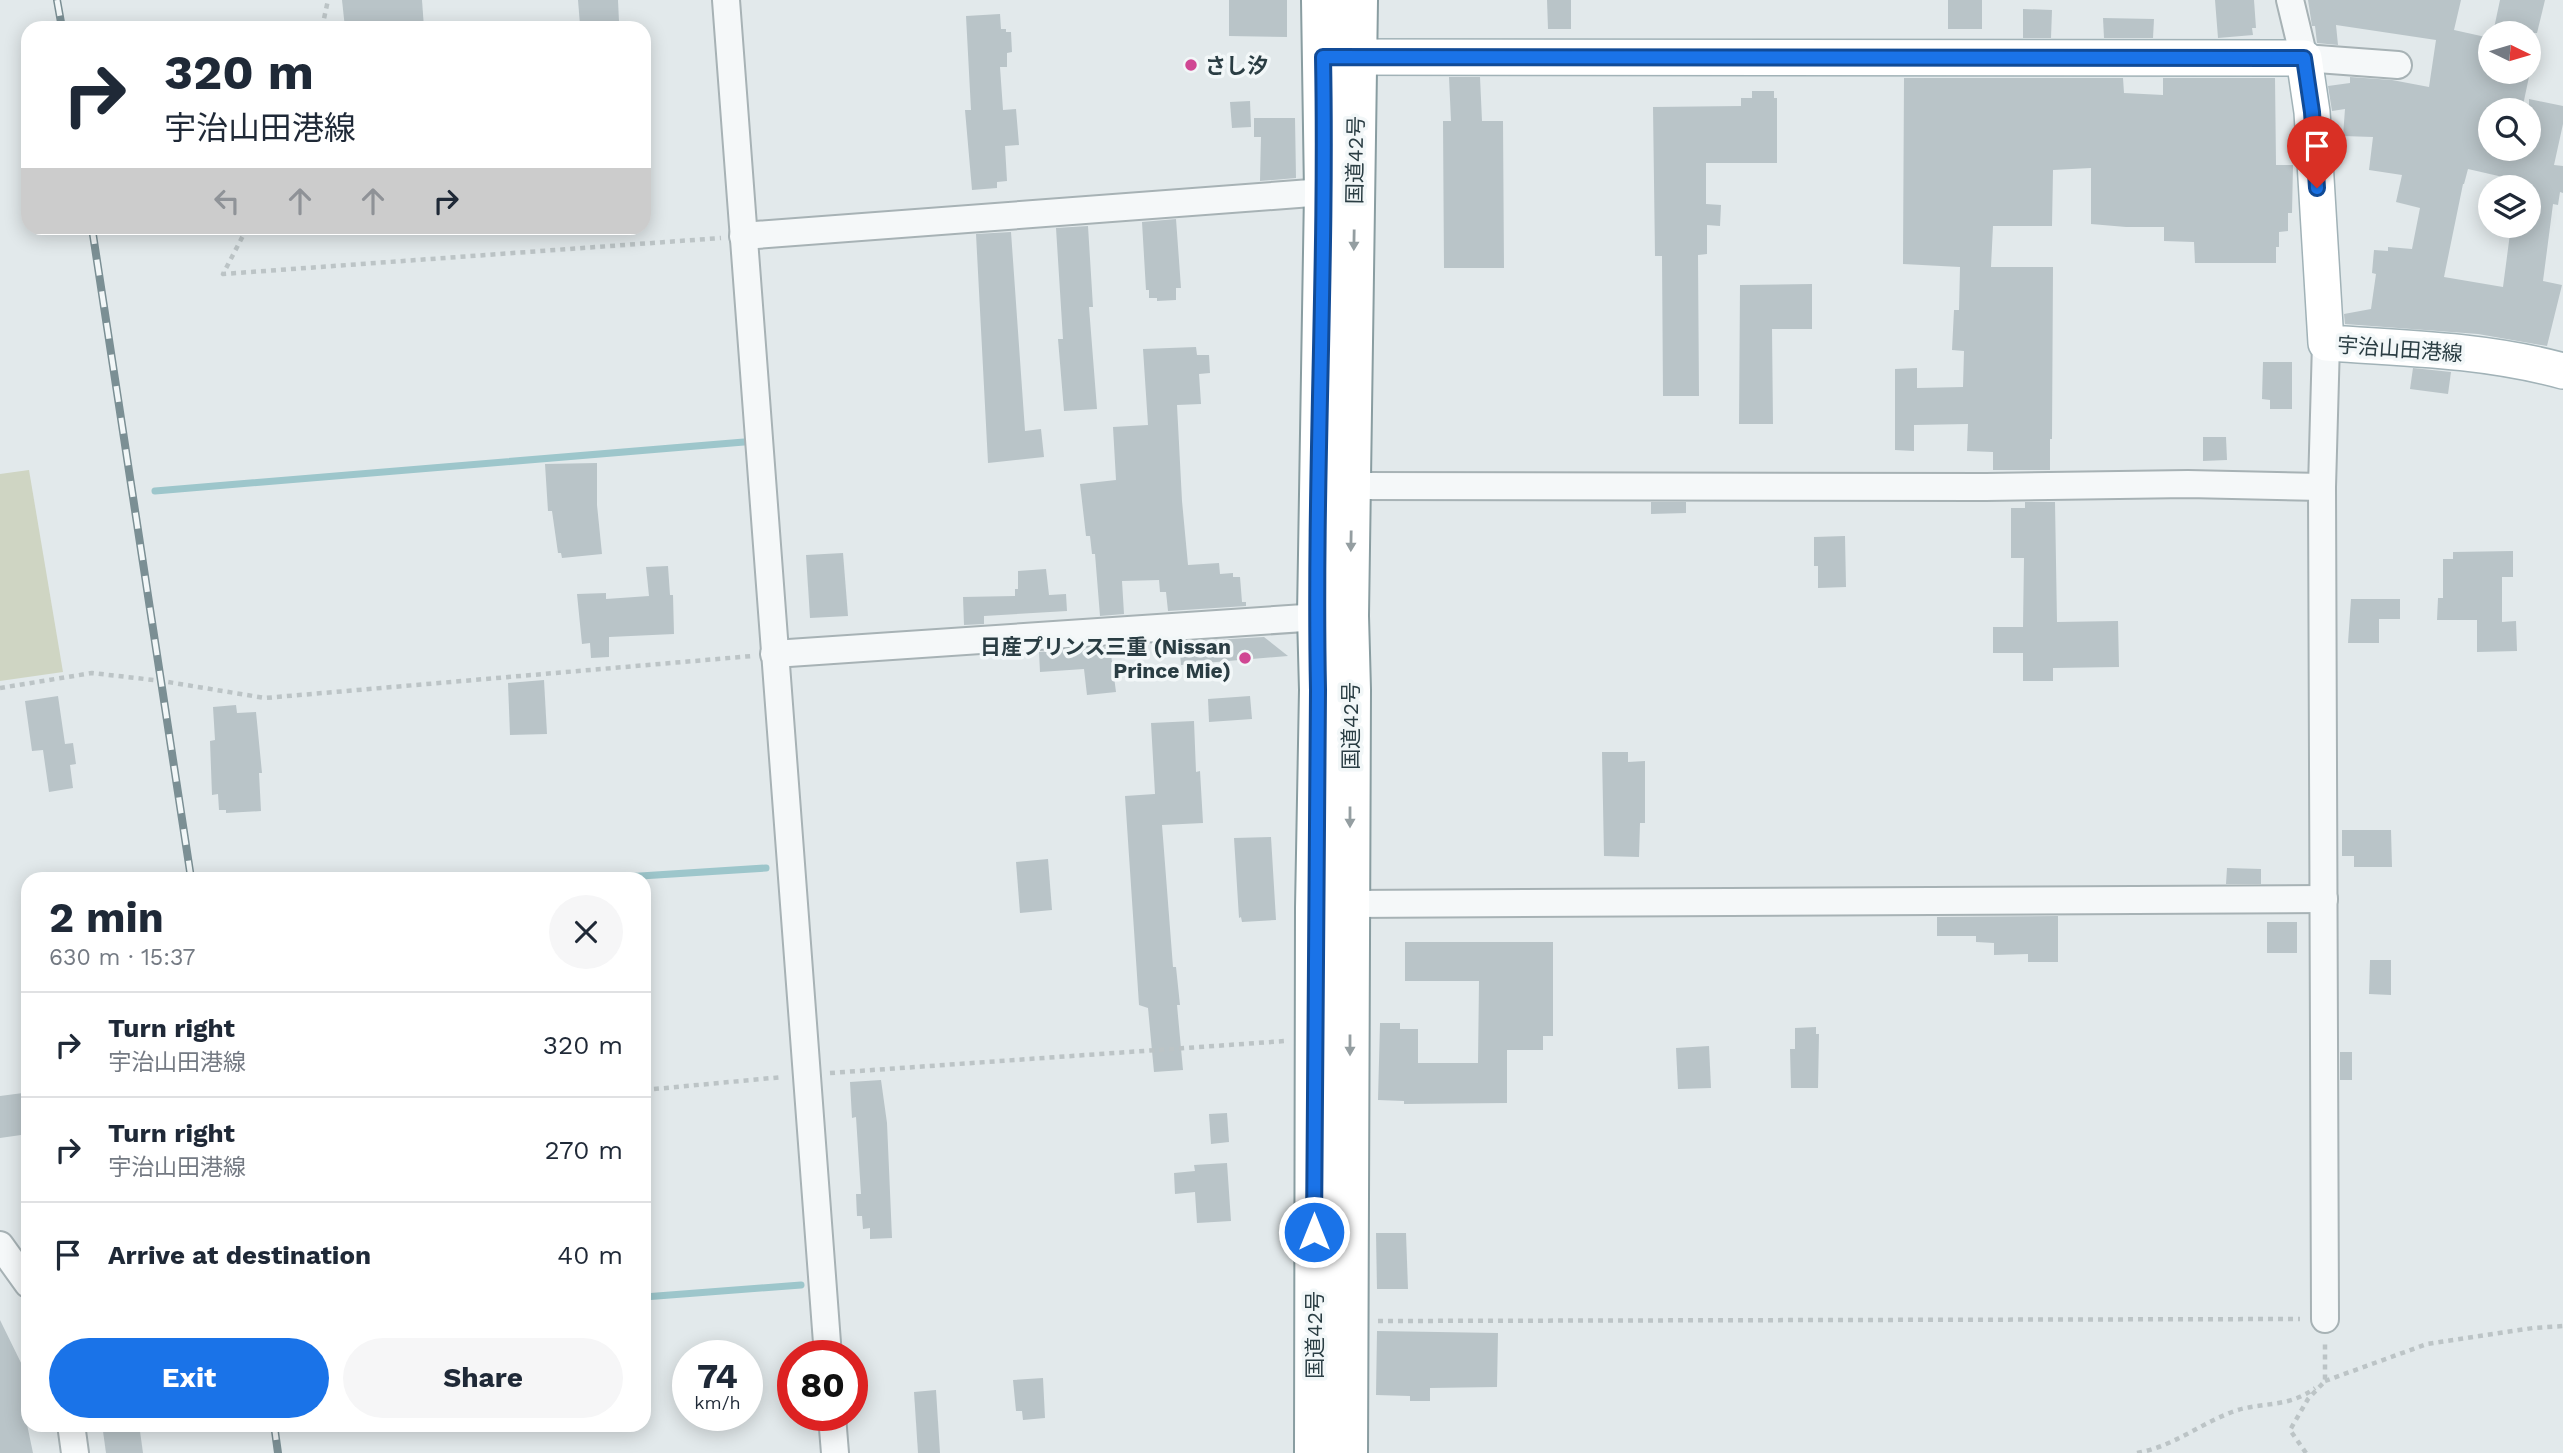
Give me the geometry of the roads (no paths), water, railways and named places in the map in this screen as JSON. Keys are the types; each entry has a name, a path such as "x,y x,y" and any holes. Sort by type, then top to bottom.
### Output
{"highway":[{"name":"国道42号","path":"1314,1453 1314,1039 1318,690 1333,616 1352,486 1340,57 1321,0"},
{"name":"国道42号","path":"1348,1453 1350,904 1333,616 1324,192 1340,57 1358,0"}],"main road":[{"path":"1340,57 2304,58"},
{"name":"宇治山田港線","path":"2304,58 2312,112 2326,343 2441,350 2527,361 2563,371"}],"street":[{"path":"726,0 827,1340"},
{"path":"2290,0 2304,58 2398,65"},
{"path":"743,236 1324,192"},
{"path":"2325,1319 2322,487 2326,343"},
{"path":"1352,486 1986,487 2188,484 2322,487"},
{"path":"774,654 1333,616"},
{"path":"1350,904 2324,900"},
{"path":"0,1245 21,1274"},
{"path":"833,1431 835,1453"},
{"path":"72,1432 75,1453"}],"waterway":[{"path":"155,491 744,442"},
{"path":"651,875 766,868"},
{"path":"651,1296 801,1285"}],"railway":[{"path":"57,0 61,21"},
{"path":"93,235 190,872"},
{"path":"275,1432 278,1453"}],"place":[{"name":"さし汐","path":"1191,65"},
{"name":"日産プリンス三重 (Nissan Prince Mie)","path":"1245,658"}]}
